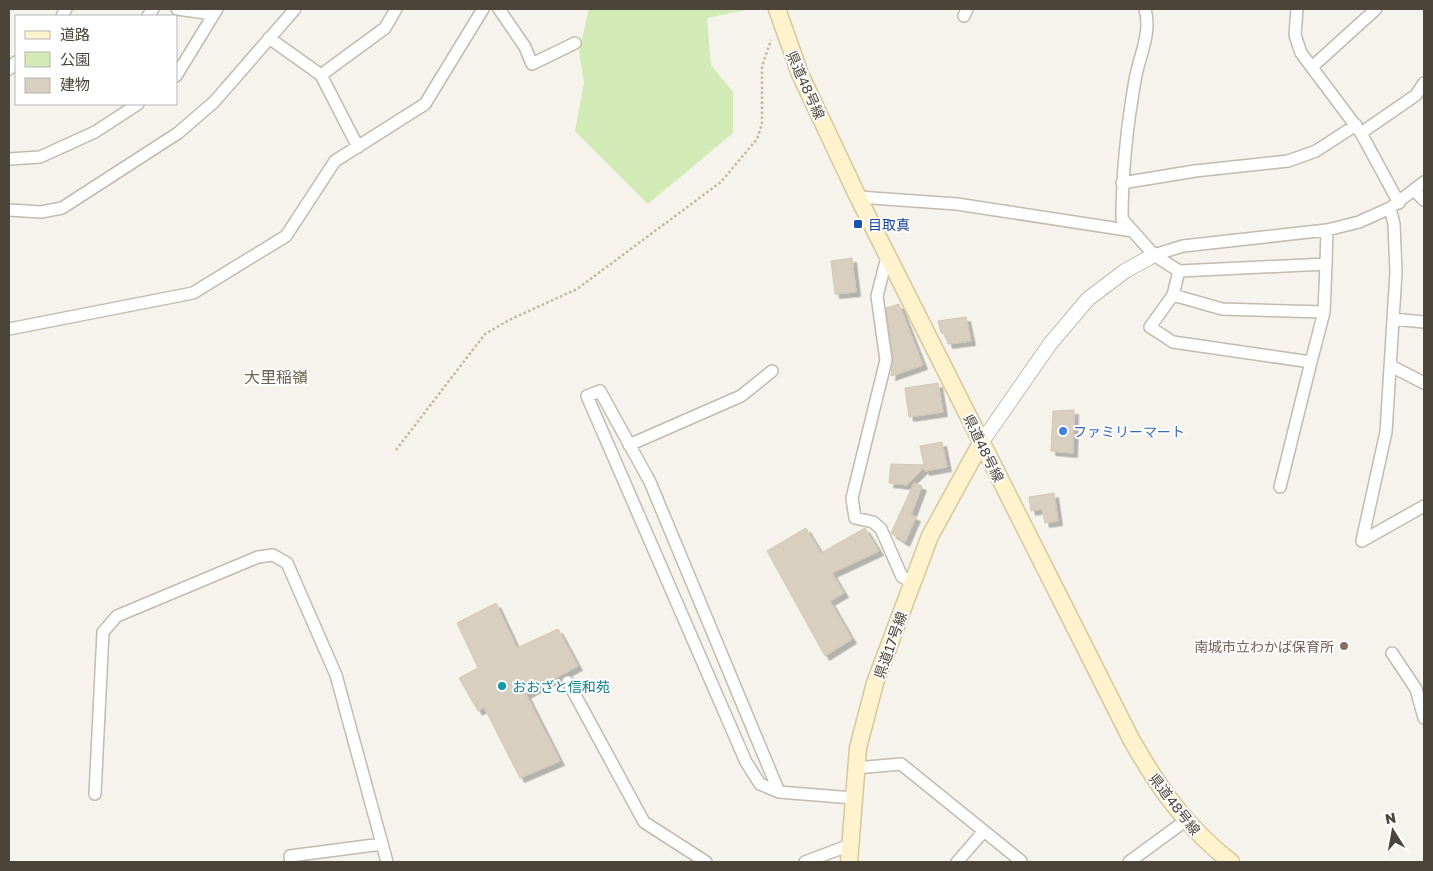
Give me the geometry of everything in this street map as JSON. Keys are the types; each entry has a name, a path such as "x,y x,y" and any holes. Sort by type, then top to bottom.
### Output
{"main road":[{"name":"県道48号線","path":"778,14 800,74 858,197 1131,739 1154,779 1185,821 1231,862"},
{"name":"県道17号線","path":"849,862 856,768 862,733 876,683 930,536 981,443"}],"street":[{"path":"177,9 215,11 178,73"},
{"path":"9,210 41,212 62,208 178,133 214,102 295,9"},
{"path":"321,76 385,28 396,9"},
{"path":"9,329 193,293 286,236 335,161 425,104 483,9"},
{"path":"499,9 525,47 532,64 576,42"},
{"path":"1145,9 1147,41 1135,78 1122,183 1122,219 1154,255 1178,271 1326,264"},
{"path":"1298,9 1297,44 1358,129 1394,205 1396,272 1386,432 1362,541 1424,506"},
{"path":"1312,67 1376,9"},
{"path":"269,38 321,76 358,147"},
{"path":"1122,183 1195,171 1288,161 1316,151 1358,129 1416,95 1424,83"},
{"path":"9,159 40,156 95,132 136,105"},
{"path":"981,443 1050,344 1088,299 1125,271 1154,255 1183,246 1327,230 1359,222 1394,205 1424,182"},
{"path":"1414,190 1424,200"},
{"path":"858,197 957,204 1133,232"},
{"path":"1280,487 1324,312 1327,230"},
{"path":"887,256 877,296 886,360 852,498 852,508 855,518 873,522 881,530 902,577 913,582"},
{"path":"1178,271 1173,295 1150,327 1173,342 1311,362"},
{"path":"1173,295 1222,309 1324,312"},
{"path":"1394,319 1424,322"},
{"path":"1391,366 1424,383"},
{"path":"629,445 741,396 772,371"},
{"path":"779,792 650,482 600,390 587,396 739,752 760,784 779,792 853,798"},
{"path":"95,794 103,632 117,616 258,558 273,555 287,563 336,675 387,862"},
{"path":"1392,652 1416,689 1424,718"},
{"path":"568,682 644,822 706,862"},
{"path":"856,768 901,764 1021,861"},
{"path":"1129,862 1185,821"},
{"path":"957,862 984,831"},
{"path":"290,862 290,856 382,844"},
{"path":"805,862 850,845"}],"path":[{"path":"396,450 485,334 509,320 577,289 721,182 757,139 762,124 762,66 778,14"}],"green space":[{"path":"589,9 751,9 707,18 711,65 733,92 733,133 648,204 575,131 584,83 579,51"}],"building":[{"path":"852,258 856,292 835,294 831,261"},
{"path":"899,304 923,365 891,376 893,359 886,308"},
{"path":"966,317 971,341 948,344 945,334 941,333 938,321"},
{"path":"938,383 943,412 909,417 905,388"},
{"name":"ファミリーマート","path":"1074,410 1073,453 1051,451 1053,411"},
{"path":"942,442 947,467 925,471 924,468 907,485 889,483 891,464 924,465 920,446"},
{"path":"914,483 922,486 911,515 916,517 905,542 891,533"},
{"path":"1054,493 1058,521 1045,523 1042,509 1031,511 1029,497"},
{"path":"806,528 821,553 865,528 879,551 832,573 844,593 830,601 852,639 825,656 767,551"},
{"name":"おおざと信和苑","path":"496,603 517,648 558,629 578,666 526,694 560,761 520,778 484,707 478,711 459,678 478,668 457,623"}],"place":[{"name":"目取真","path":"858,224"},
{"name":"ファミリーマート","path":"1063,431"},
{"name":"南城市立わかば保育所","path":"1344,646"},
{"name":"おおざと信和苑","path":"502,686"}],"district":[{"name":"大里稲嶺","path":"276,377"}]}
